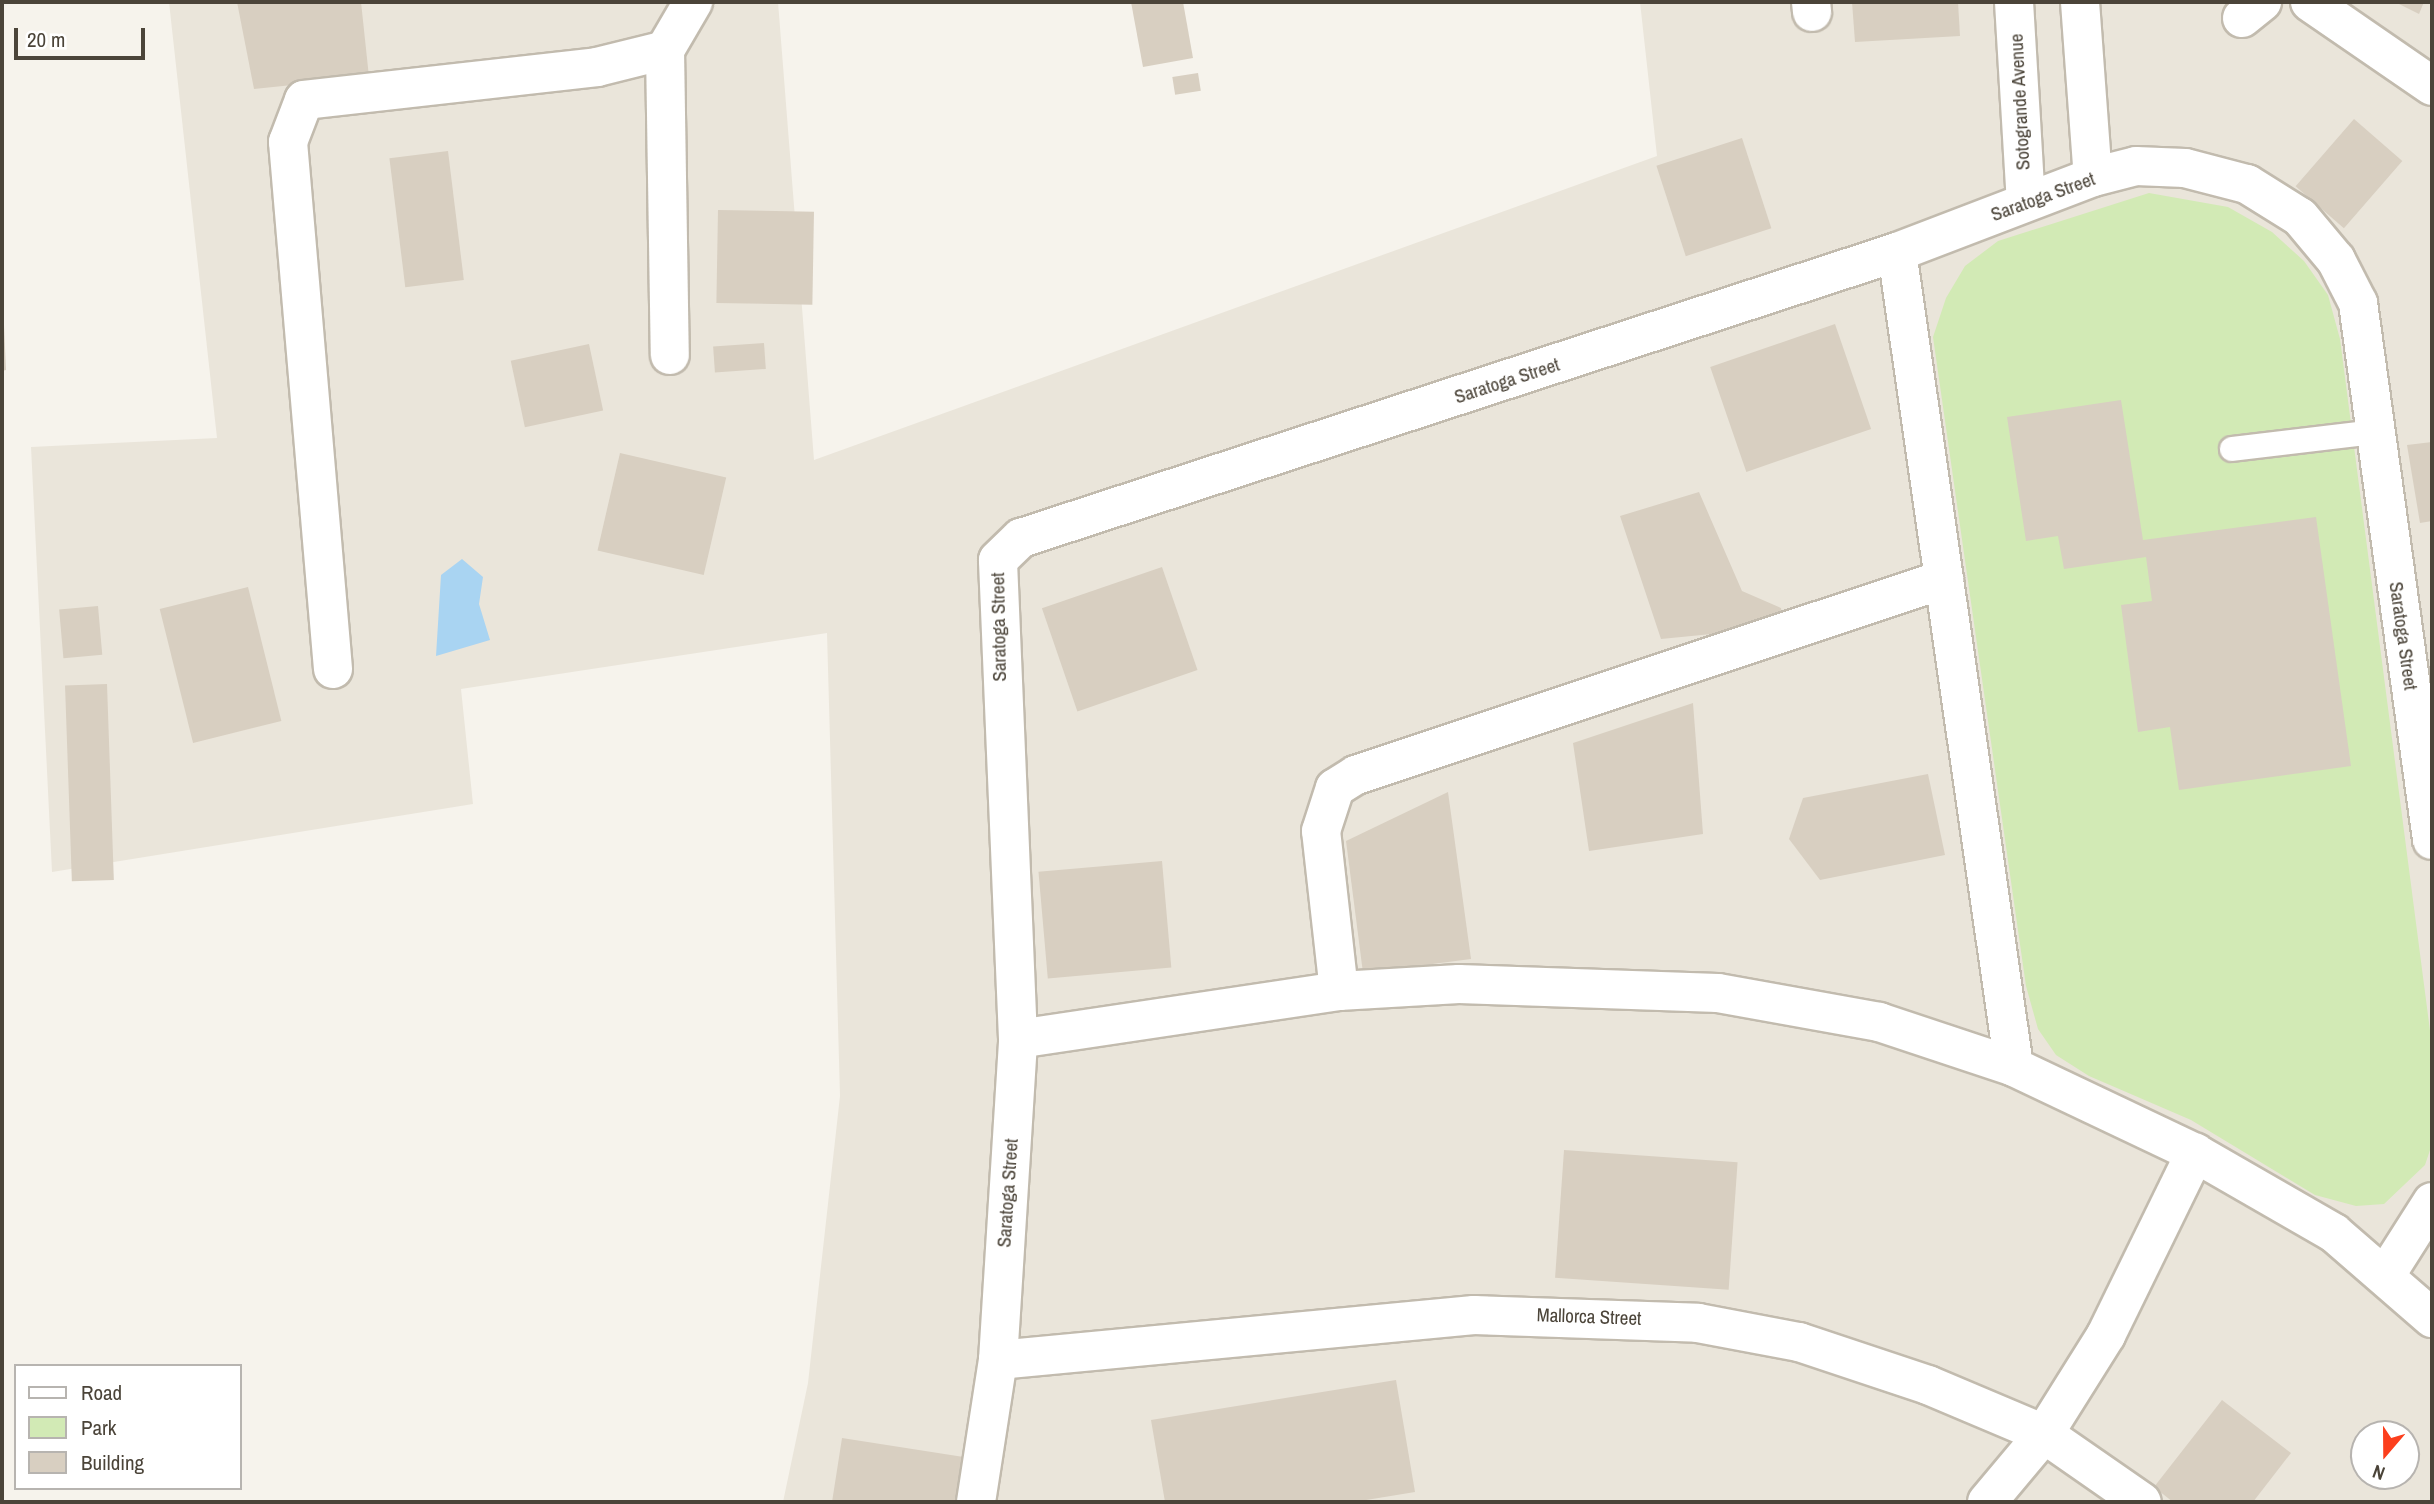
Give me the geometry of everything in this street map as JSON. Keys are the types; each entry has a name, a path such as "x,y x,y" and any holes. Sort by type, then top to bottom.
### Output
{"street":[{"path":"670,355 665,50 693,2"},
{"name":"Sotogrande Avenue","path":"2014,2 2026,202"},
{"path":"2080,2 2094,177"},
{"path":"2310,2 2432,86"},
{"path":"333,668 289,156 304,100 597,67 665,50"},
{"name":"Saratoga Street","path":"976,1502 998,1360 1018,1039 997,593 998,560 1021,538 1897,252 2094,177 2136,166 2185,168 2248,184 2300,217 2336,260 2358,303 2432,840"},
{"path":"1897,252 2014,1067"},
{"path":"1339,991 1321,831 1335,788 1356,775 1944,579"},
{"path":"1018,1039 1339,991 1601,984 1718,993 1879,1022 2014,1067 2195,1153 2334,1233 2387,1273 2432,1318"},
{"path":"1987,1502 2043,1434 2106,1335 2195,1153"},
{"path":"2387,1273 2432,1202"},
{"name":"Mallorca Street","path":"998,1360 1474,1315 1684,1322 1799,1342 1928,1385 2043,1434 2142,1502"}],"lane":[{"path":"2232,449 2374,432"}],"shaded area":[{"path":"169,2 778,2 814,460 1657,156 1640,2 2432,2 2432,1502 783,1502 808,1383 840,1096 827,633 461,689 473,804 52,872 31,447 217,438"}],"green space":[{"path":"2149,193 2228,207 2272,232 2304,261 2328,295 2340,339 2432,1046 2432,1144 2425,1165 2384,1204 2356,1206 2315,1195 2191,1120 2089,1076 2056,1055 2038,1029 2026,986 1933,337 1946,298 1965,266 1998,241"}],"water":[{"path":"462,559 483,577 479,604 490,640 436,656 441,575"}],"building":[{"path":"237,2 361,2 369,77 254,89"},
{"path":"1131,2 1183,2 1193,58 1143,67"},
{"path":"1852,2 1958,2 1960,36 1855,42"},
{"path":"2395,2 2424,2 2419,14"},
{"path":"1198,73 1201,91 1175,95 1172,77"},
{"path":"2354,119 2402,161 2344,228 2296,186"},
{"path":"1742,138 1771,228 1686,256 1656,166"},
{"path":"448,151 464,280 405,287 389,158"},
{"path":"718,210 814,212 812,305 716,303"},
{"path":"1835,324 1871,429 1746,472 1710,367"},
{"path":"2,325 6,370 2,371"},
{"path":"764,343 766,369 715,372 713,347"},
{"path":"589,344 603,411 525,427 511,361"},
{"path":"2121,400 2143,540 2316,517 2351,766 2179,790 2170,727 2138,732 2121,605 2152,601 2146,557 2064,569 2058,536 2026,541 2007,417"},
{"path":"2432,442 2432,521 2420,523 2407,445"},
{"path":"620,453 726,478 704,575 598,550"},
{"path":"1699,492 1742,591 1781,608 1783,627 1661,639 1620,516"},
{"path":"1162,567 1197,670 1077,711 1042,608"},
{"path":"248,587 281,721 193,743 160,609"},
{"path":"98,606 102,655 63,658 59,609"},
{"path":"107,684 114,880 72,881 65,685"},
{"path":"1693,703 1703,834 1589,851 1573,743"},
{"path":"1928,774 1945,855 1820,880 1789,839 1803,798"},
{"path":"1448,792 1471,959 1363,973 1346,841"},
{"path":"1162,861 1171,968 1048,978 1038,872"},
{"path":"1564,1150 1738,1162 1729,1290 1555,1278"},
{"path":"1396,1380 1415,1492 1354,1502 1165,1502 1151,1420"},
{"path":"2222,1400 2291,1453 2253,1502 2173,1502 2154,1487"},
{"path":"842,1438 970,1458 963,1502 832,1502"}]}
